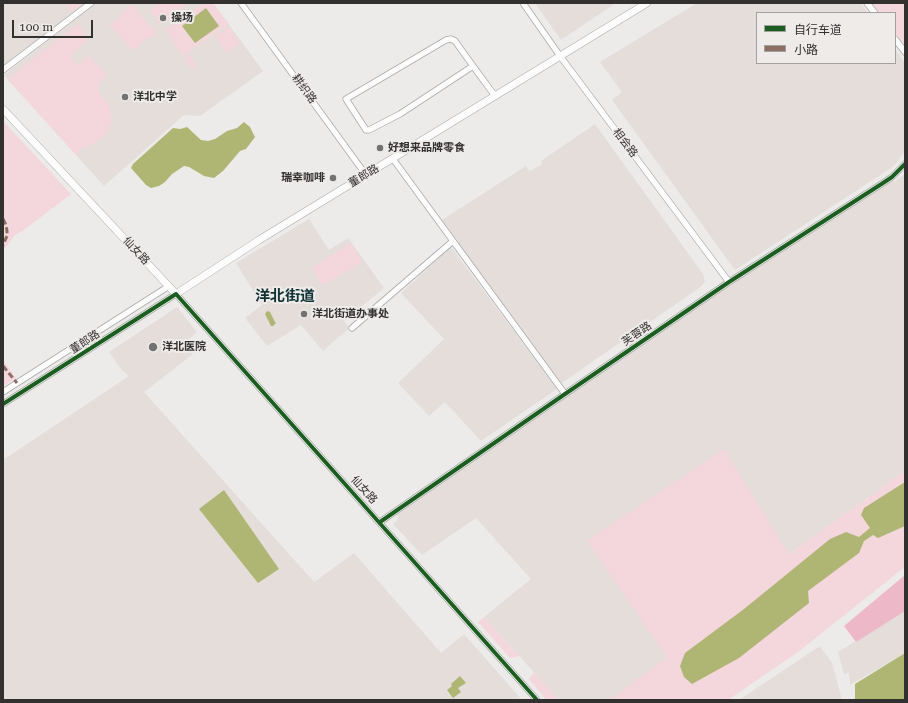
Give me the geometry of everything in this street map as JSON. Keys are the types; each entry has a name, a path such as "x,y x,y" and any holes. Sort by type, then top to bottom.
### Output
{"main road":[{"name":"董郎路","path":"176,294 259,240 647,3"},
{"name":"仙女路","path":"3,109 176,294"}],"street":[{"path":"3,70 91,3"},
{"name":"耕织路","path":"241,3 366,175"},
{"name":"相会路","path":"523,3 560,56 729,282"},
{"path":"867,3 874,12"},
{"path":"473,66 400,114 369,130 366,130 346,99 450,39 453,39 455,42 473,66 495,96"},
{"path":"896,40 905,52"},
{"path":"393,159 565,394"},
{"name":"芙蓉路","path":"380,522 729,282 892,177 905,164"},
{"path":"352,328 453,241"},
{"name":"董郎路","path":"3,392 168,286"},
{"name":"董郎路","path":"3,404 176,294"},
{"name":"仙女路","path":"176,294 537,700"}],"shaded area":[{"path":"3,3 86,3 4,67"},
{"path":"65,3 83,3 72,12"},
{"name":"洋北中学","path":"96,3 213,3 263,71 200,116 184,115 104,186 4,75"},
{"name":"操场","path":"161,3 186,3 187,5 160,25 150,10"},
{"path":"203,3 213,3 229,24 182,55 165,30"},
{"path":"535,3 612,3 613,5 561,40"},
{"path":"697,3 861,3 867,12 756,12 756,64 896,64 896,50 905,63 905,151 894,166 735,270 612,100 622,92 600,62"},
{"path":"871,3 905,3 905,45 896,34 896,12 878,12"},
{"path":"131,4 157,33 155,37 149,37 133,51 110,25"},
{"path":"206,8 219,26 195,43 182,26"},
{"path":"78,24 89,38 71,56 71,58 78,65 89,56 107,75 98,87 98,91 109,106 111,124 107,133 94,144 85,147 76,155 7,79"},
{"path":"229,27 240,43 226,53 215,37"},
{"path":"189,55 197,66 192,69 184,58"},
{"path":"3,121 71,194 24,230 15,235 3,251"},
{"path":"244,122 250,127 255,137 246,149 240,151 223,171 214,178 204,176 189,167 184,166 172,174 159,186 151,188 146,185 131,168 133,164 173,128 180,129 187,127 201,140 208,141 215,139 227,131 237,128"},
{"path":"595,124 703,274 705,281 702,286 560,384 442,220 526,166 530,171 542,164 541,161"},
{"path":"905,174 905,471 789,554 697,700 559,700 484,617 531,579 476,518 422,555 393,524 398,520 397,515 566,397 738,280 892,179 894,182"},
{"path":"309,219 329,250 348,238 384,288 344,321 349,328 323,351 301,325 267,346 245,318 262,305 236,263"},
{"path":"351,243 362,262 323,286 311,268"},
{"path":"451,247 557,389 481,441 445,402 429,416 398,383 444,339 401,293"},
{"path":"177,307 197,332 185,342 193,354 144,392 314,582 354,553 441,653 464,634 522,700 3,700 3,460 129,376 122,370 109,352"},
{"path":"267,311 270,312 276,323 273,326 271,326 265,314"},
{"path":"3,360 16,378 3,386"},
{"path":"724,449 789,554 905,471 905,567 798,652 728,700 612,700 611,699 667,657 587,541"},
{"path":"905,482 905,526 878,538 873,535 864,541 859,553 808,591 809,603 739,658 692,684 684,677 680,666 685,653 744,609 830,539 846,532 859,537 870,528 861,515 864,508"},
{"path":"224,490 279,569 258,583 199,509"},
{"path":"905,575 905,611 856,642 844,626"},
{"path":"905,611 905,653 850,685 849,673 844,674 838,652"},
{"path":"484,617 519,656 510,658 478,622"},
{"path":"820,646 832,663 842,700 739,700"},
{"path":"905,653 905,700 855,700 855,684"},
{"path":"534,672 559,700 546,700 529,679"},
{"path":"460,676 466,683 458,688 461,692 453,698 447,690"}],"marked path":[{"path":"3,219 7,231 7,236 3,245"},
{"path":"3,366 17,383"}],"cycle path":[{"path":"380,522 729,282 892,177 905,164"},
{"path":"3,404 176,294 537,700"}],"place":[{"name":"操场","path":"163,18"},
{"name":"洋北中学","path":"125,97"},
{"name":"好想来品牌零食","path":"380,148"},
{"name":"瑞幸咖啡","path":"333,178"},
{"name":"洋北街道办事处","path":"304,314"},
{"name":"洋北医院","path":"153,347"}],"district":[{"name":"洋北街道","path":"285,297"}]}
